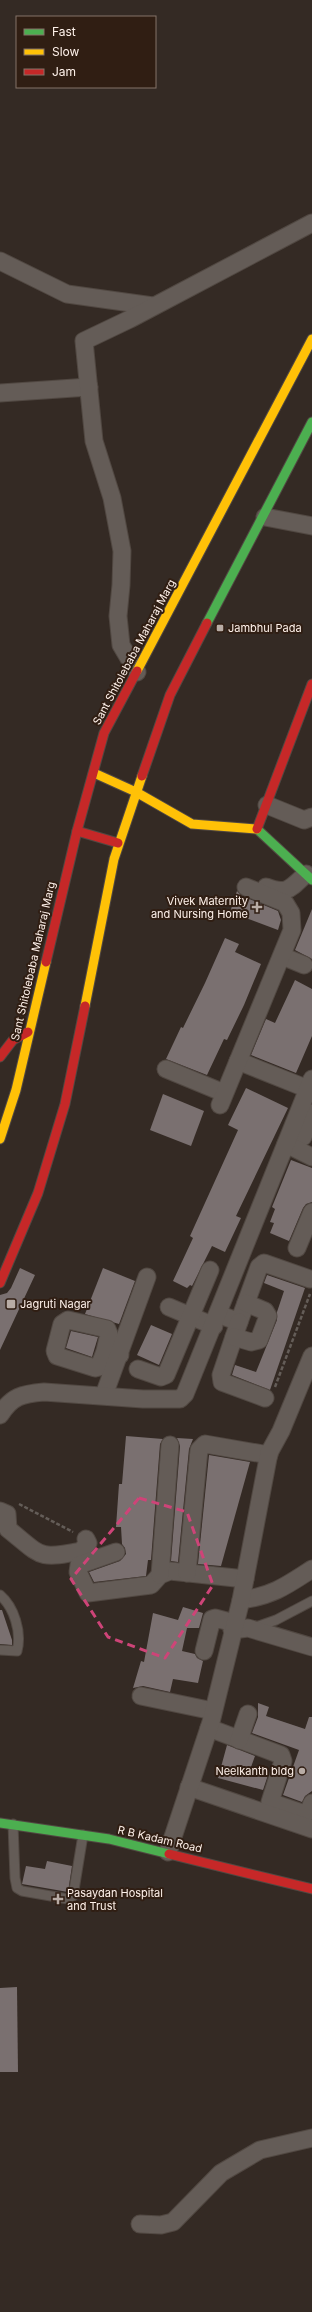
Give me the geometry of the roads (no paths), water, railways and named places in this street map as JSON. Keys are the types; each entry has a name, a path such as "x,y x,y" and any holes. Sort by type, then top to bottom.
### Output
{"main road":[{"name":"Sant Shitolebaba Maharaj Marg","path":"0,1139 16,1090 28,1032 77,831 104,733 312,339"},
{"path":"0,1283 38,1193 65,1104 90,971 118,843 170,695 264,517 312,422"},
{"path":"257,829 312,684"},
{"path":"94,773 136,792 192,824 257,829 309,877"},
{"path":"77,831 118,843"},
{"path":"0,1057 13,1040 28,1032"},
{"name":"R B Kadam Road","path":"0,1823 83,1835 168,1852 312,1889"}],"street":[{"path":"136,672 122,646 118,616 122,585 122,551 112,498 94,441 84,341 312,223"},
{"path":"0,261 67,294 153,306"},
{"path":"0,394 89,387"},
{"path":"264,517 312,526"},
{"path":"267,805 304,820 312,817"},
{"path":"281,896 309,877"},
{"path":"166,1069 222,1099 292,930 291,913 288,905 281,896 263,886"},
{"path":"246,887 281,896"},
{"path":"282,956 304,966"},
{"path":"0,1415 7,1404 16,1397 30,1394 104,1395 143,1399 180,1399 185,1394 310,1084 238,1061"},
{"path":"302,1137 312,1113"},
{"path":"286,1144 312,1157"},
{"path":"297,1248 312,1212"},
{"path":"265,1398 222,1382 221,1375 259,1267 264,1263 311,1283"},
{"path":"138,1369 161,1377 166,1375 192,1317 210,1270"},
{"path":"104,1395 112,1353 147,1277"},
{"path":"169,1307 192,1317 216,1320 237,1329 251,1342 259,1340 268,1316 265,1311 246,1303"},
{"path":"168,1852 209,1728 227,1656 238,1627 241,1600 269,1455 308,1378 312,1356"},
{"path":"187,1573 199,1450 205,1444 269,1455"},
{"path":"160,1575 170,1445"},
{"path":"4,1513 8,1529 42,1556 52,1558 81,1551 88,1542 86,1539"},
{"path":"116,1552 79,1566 78,1572 88,1593 151,1586 160,1575 170,1571 245,1579"},
{"path":"241,1600 268,1595 312,1569"},
{"path":"227,1656 197,1649 212,1619 215,1618 238,1627 312,1647"},
{"path":"141,1696 213,1711"},
{"path":"239,1740 248,1714"},
{"path":"209,1728 282,1755 283,1762 270,1802"},
{"path":"221,1785 305,1814 310,1811 312,1803"},
{"path":"189,1787 312,1828"},
{"path":"140,2224 161,2225 173,2222 216,2178 260,2150 312,2138"}],"lane":[{"path":"0,1595 9,1603 20,1640 17,1651 0,1650"},
{"path":"238,1627 263,1626 312,1601"},
{"path":"13,1824 15,1878 18,1888 22,1891 68,1899 73,1896 83,1835"}],"place":[{"name":"Jambhul Pada","path":"220,628"},
{"name":"Vivek Maternity and Nursing Home","path":"257,907"},
{"name":"Jagruti Nagar","path":"11,1304"},
{"name":"Neelkanth bldg","path":"302,1771"},
{"name":"Pasaydan Hospital and Trust","path":"58,1899"}]}
